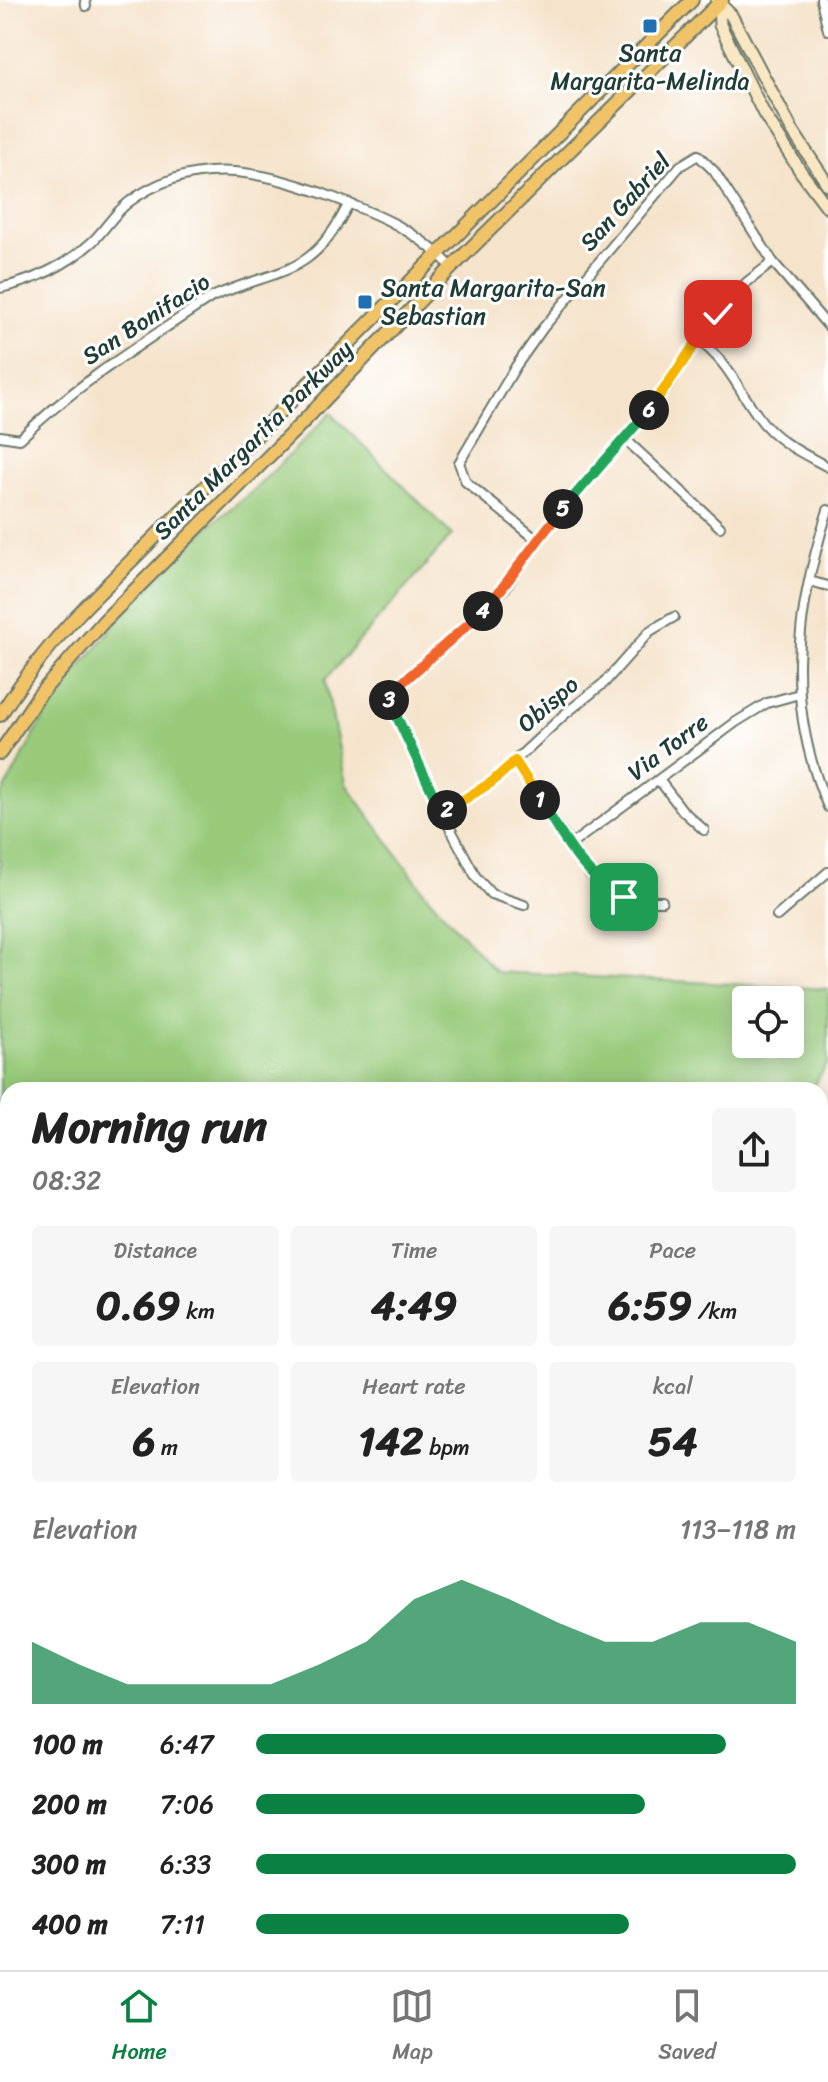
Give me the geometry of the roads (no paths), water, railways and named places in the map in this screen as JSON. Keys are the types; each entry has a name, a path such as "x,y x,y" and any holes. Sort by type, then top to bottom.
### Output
{"main road":[{"name":"Santa Margarita Parkway","path":"0,715 20,682 68,625 692,0"},
{"name":"Santa Margarita Parkway","path":"0,753 39,695 75,651 452,267 719,1"},
{"path":"719,1 731,15 792,130 828,185"},
{"path":"719,1 720,25 764,114 828,208"}],"street":[{"path":"821,0 828,30"},
{"name":"San Gabriel","path":"537,540 466,482 459,463 516,366 543,328 664,183 680,166 698,155 714,171 773,262"},
{"path":"0,288 46,272 74,257 129,202 162,182 200,173 241,171 277,177 404,226 452,267"},
{"name":"San Bonifacio","path":"0,436 20,439 76,390 212,297 235,286 288,272 307,260 337,227 349,203"},
{"path":"524,905 491,894 476,877 389,702 394,690 476,618 506,587 537,540 667,388 697,339 747,282 773,262 828,326"},
{"path":"697,339 718,354 771,432 784,443 828,467"},
{"path":"625,439 720,527"},
{"path":"828,510 809,581 797,672 810,755 828,807"},
{"path":"809,581 828,586"},
{"name":"Obispo","path":"442,813 492,782 565,714 604,683 650,631 674,617"},
{"name":"Via Torre","path":"569,846 736,722 767,703 799,694"},
{"path":"515,761 589,874 604,887 639,902 662,901"},
{"path":"659,780 683,811 704,830"},
{"path":"777,916 828,872"}],"place":[{"name":"Santa Margarita-Melinda","path":"650,26"},
{"name":"Santa Margarita-San Sebastian","path":"365,302"}]}
